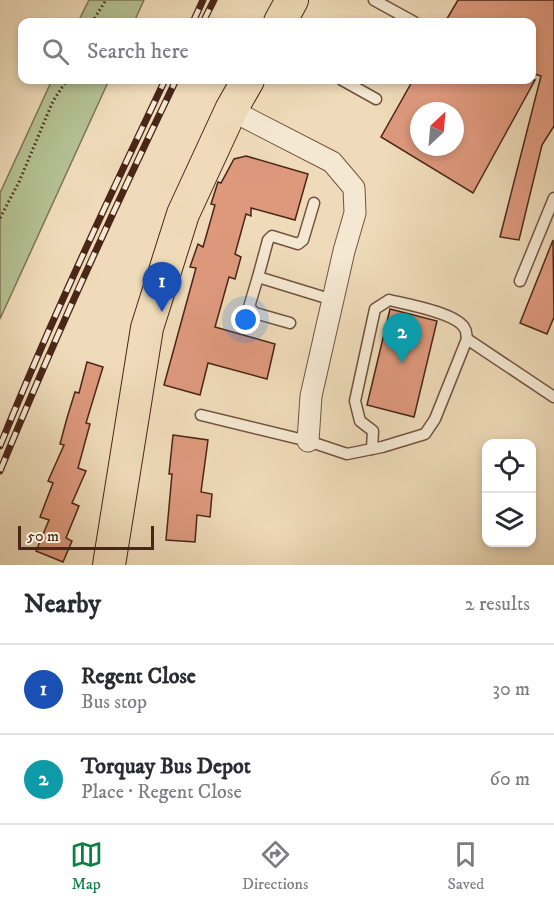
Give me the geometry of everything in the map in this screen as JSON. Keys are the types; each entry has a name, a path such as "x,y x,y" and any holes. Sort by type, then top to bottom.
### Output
{"main road":[{"path":"282,18 292,0"},
{"path":"109,565 147,328 183,214 231,110 246,84"}],"street":[{"path":"231,110 332,162 354,188 355,213 311,396 308,441"}],"lane":[{"path":"374,0 407,18"},
{"path":"349,84 376,99"},
{"path":"520,280 554,198"},
{"path":"290,323 255,313 249,307 268,240 272,237 298,244 303,240 314,203"},
{"path":"258,277 333,300"},
{"path":"201,415 308,441 347,454 372,449 425,434 435,419 466,339 465,328 456,320 429,310 389,300 375,309 355,401 360,420 373,431 372,449"},
{"path":"466,339 554,397"}],"path":[{"path":"95,18 106,0"},
{"path":"0,218 19,182 53,101 64,84"}],"green space":[{"path":"89,0 144,0 136,18 80,18"},
{"path":"50,84 107,84 0,319 0,193"}],"building":[{"path":"458,0 554,0 554,126 542,145 519,240 500,237 541,76 536,74 536,18 447,18"},
{"path":"411,84 533,84 473,193 412,156 464,156 464,102 410,102 410,155 381,137"},
{"path":"246,156 308,174 295,220 251,208 251,216 246,214 235,254 241,257 235,279 229,277 215,327 275,344 267,379 208,363 200,395 164,385 196,268 190,267 198,244 203,247 215,205 211,204 218,182 221,183 234,159"},
{"path":"553,240 554,317 547,334 520,323"},
{"path":"390,309 437,321 414,417 367,405"},
{"path":"87,362 103,367 86,423 90,424 78,468 86,471 72,503 79,506 66,538 72,541 63,562 36,551 49,520 40,517 53,483 48,481 64,445 60,444 67,418 75,392 79,393"},
{"path":"173,435 208,440 201,492 212,494 210,517 197,515 195,542 166,540"}],"railway":[{"path":"195,18 203,0"},
{"path":"205,18 214,0"},
{"path":"0,446 59,307 163,84"},
{"path":"0,471 85,274 174,84"}],"place":[{"name":"Regent Close","path":"162,312"},
{"name":"Torquay Bus Depot","path":"402,363"}]}
